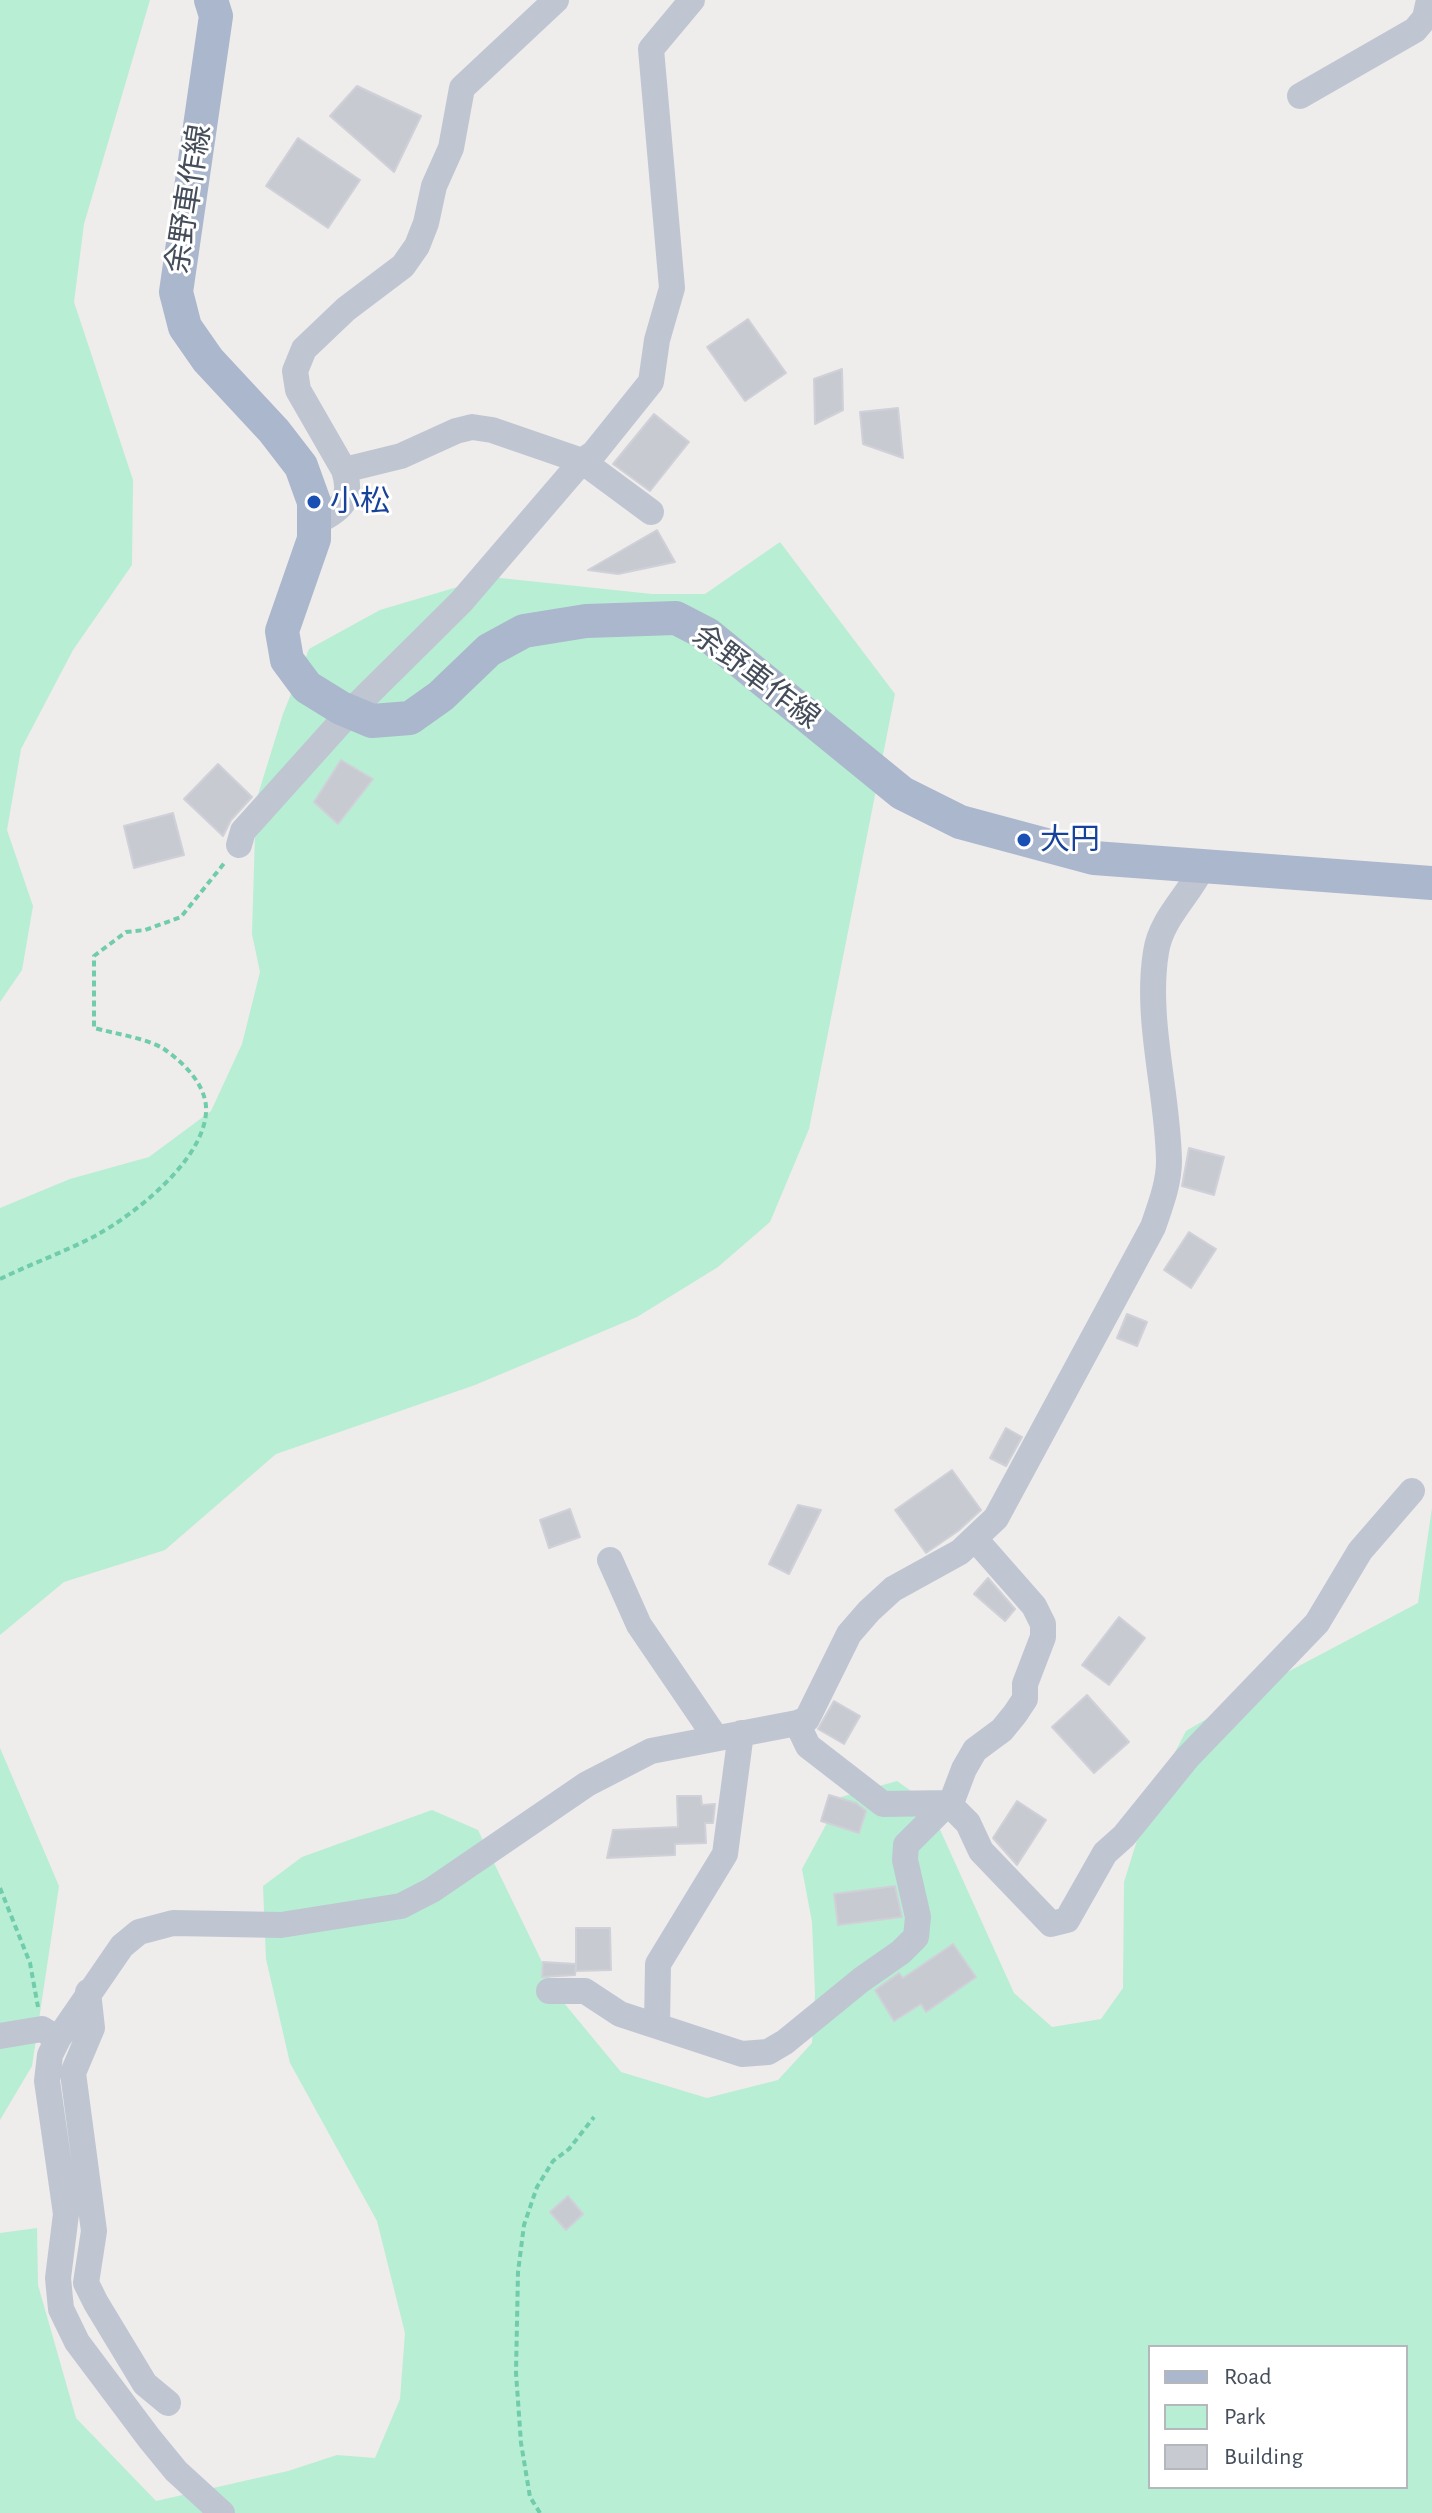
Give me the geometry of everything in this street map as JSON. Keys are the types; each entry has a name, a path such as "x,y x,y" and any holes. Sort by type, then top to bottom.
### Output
{"main road":[{"name":"余野車作線","path":"211,0 216,16 176,292 185,327 208,360 274,431 301,466 314,502 314,539 282,631 287,660 307,687 372,721 410,718 441,696 489,650 524,631 586,621 676,618 707,634 902,793 960,822 1094,858 1432,883"}],"street":[{"path":"314,523 335,512 346,499 349,484 298,390 295,371 304,349 346,309 403,266 417,246 434,186 451,148 462,88 556,0"},
{"path":"239,845 243,831 350,712 461,602 582,461 594,453 651,382 657,340 672,288 651,49 692,0"},
{"path":"1300,96 1415,30 1425,18 1429,0"},
{"path":"344,470 401,456 472,427 492,430 582,461 651,512"},
{"path":"222,2513 176,2471 149,2438 77,2342 61,2309 58,2278 66,2214 47,2081 50,2034 88,1992 122,1946 139,1932 173,1923 281,1925 401,1906 432,1890 587,1784 651,1751 807,1719 849,1634 869,1611 893,1589 960,1552 996,1518 1153,1227 1164,1197 1169,1164 1152,986 1156,949 1164,924 1195,884 1203,866"},
{"path":"797,1723 808,1746 883,1804 948,1803 968,1823 981,1851 1032,1906 1051,1924 1067,1920 1105,1853 1124,1836 1187,1758 1317,1623 1360,1551 1412,1491"},
{"path":"549,1991 585,1991 620,2014 742,2054 768,2052 901,1952 916,1937 918,1917 905,1860 906,1845 953,1798 975,1750 1002,1730 1025,1699 1025,1684 1043,1637 1043,1624 1034,1606 976,1540"},
{"path":"610,1560 639,1625 728,1736 725,1854 658,1964 657,2026"},
{"path":"88,1992 92,2028 73,2073 94,2231 86,2283 145,2384 168,2403"},
{"path":"0,2036 50,2034"}],"path":[{"path":"0,1279 95,1236 137,1208 169,1182 195,1147 207,1112 198,1080 162,1047 94,1028 94,956 126,932 145,930 181,917 239,845"},
{"path":"0,1888 30,1963 50,2034"},
{"path":"540,2513 530,2497 521,2443 516,2373 518,2272 524,2225 537,2187 553,2161 569,2149 594,2117"}],"green space":[{"path":"0,0 150,0 84,224 74,302 133,480 132,565 73,650 21,749 7,830 33,906 22,970 0,1002"},
{"path":"780,542 895,694 809,1129 770,1222 718,1267 637,1317 475,1385 276,1454 165,1550 64,1582 0,1635 0,1208 70,1179 149,1157 211,1111 242,1044 260,972 252,934 256,801 283,714 309,649 380,610 491,577 652,594 705,594"},
{"path":"1432,1508 1432,2513 0,2513 0,2233 37,2228 38,2285 76,2418 156,2501 288,2471 337,2455 375,2458 400,2399 405,2333 377,2221 290,2063 266,1959 263,1886 302,1857 432,1810 478,1830 559,1997 621,2072 707,2098 778,2080 812,2043 815,1994 812,1922 802,1869 841,1797 897,1781 928,1803 1014,1993 1052,2027 1101,2019 1123,1988 1124,1882 1149,1802 1186,1731 1278,1677 1418,1603"},
{"path":"0,1748 59,1886 32,2066 0,2120"}],"building":[{"path":"357,86 421,116 394,172 330,116"},
{"path":"298,138 360,180 328,228 266,186"},
{"path":"748,319 786,373 745,401 707,347"},
{"path":"842,369 843,410 815,424 814,379"},
{"path":"898,408 903,458 863,444 860,412"},
{"path":"654,414 689,442 650,491 613,464"},
{"path":"657,530 675,562 618,574 588,570"},
{"path":"341,760 373,779 338,824 314,802"},
{"path":"218,764 252,797 231,820 223,836 184,799"},
{"path":"173,813 184,855 134,868 124,826"},
{"path":"1189,1148 1224,1157 1214,1195 1182,1186"},
{"path":"1189,1232 1216,1249 1191,1288 1164,1270"},
{"path":"1127,1314 1147,1322 1137,1346 1117,1338"},
{"path":"1006,1428 1022,1437 1006,1466 990,1458"},
{"path":"952,1470 981,1510 926,1553 895,1510"},
{"path":"798,1505 821,1510 789,1574 769,1564"},
{"path":"570,1509 580,1537 549,1548 540,1520"},
{"path":"988,1578 1015,1609 1005,1621 974,1594"},
{"path":"1119,1617 1145,1638 1109,1685 1082,1665"},
{"path":"1087,1695 1129,1742 1094,1773 1052,1727"},
{"path":"834,1701 860,1716 844,1744 818,1729"},
{"path":"829,1795 856,1803 866,1811 859,1833 821,1821"},
{"path":"677,1796 701,1796 702,1805 715,1804 713,1823 705,1823 706,1843 675,1844 675,1855 607,1858 613,1830 678,1827"},
{"path":"1017,1801 1046,1820 1017,1865 993,1838"},
{"path":"895,1886 902,1917 838,1925 834,1894"},
{"path":"576,1928 610,1928 611,1970 576,1971"},
{"path":"953,1944 976,1977 926,2012 921,2004 894,2021 875,1990 899,1973 903,1978"},
{"path":"543,1962 576,1964 575,1975 542,1977"},
{"path":"568,2196 583,2214 566,2230 550,2212"}],"place":[{"name":"小松","path":"314,502"},
{"name":"大円","path":"1024,840"}]}
